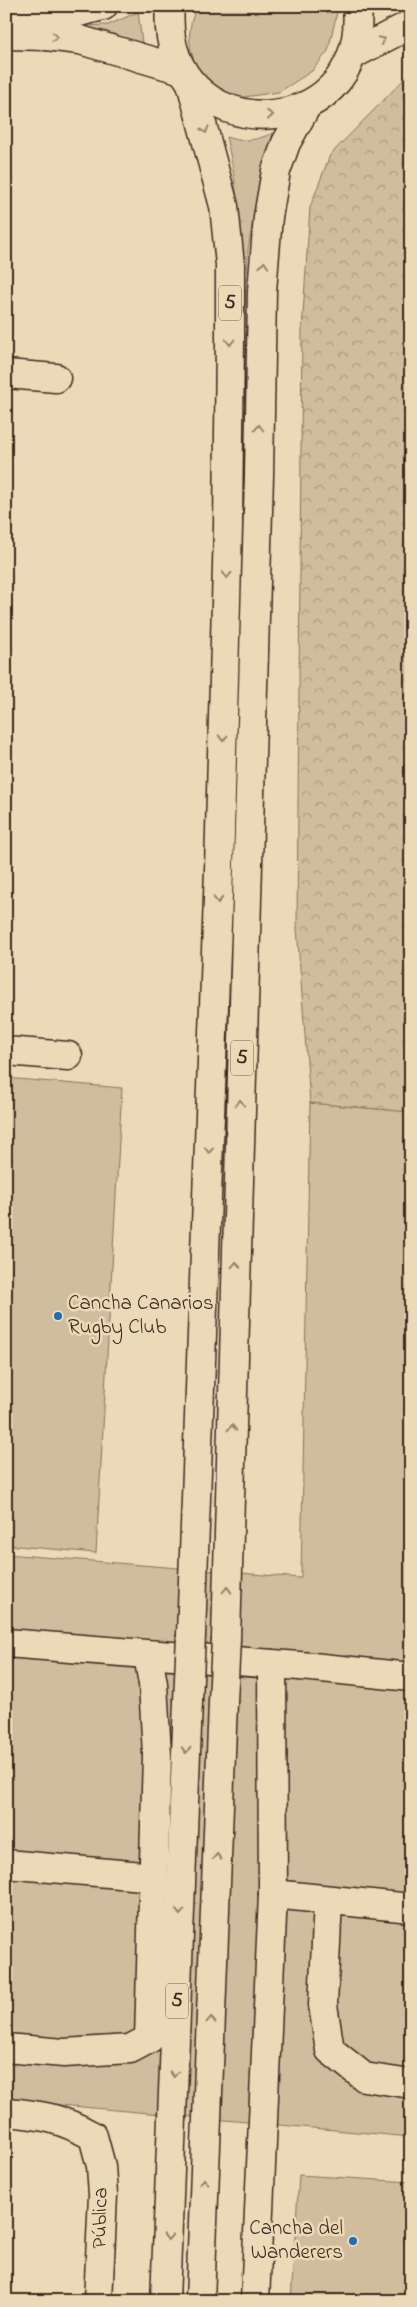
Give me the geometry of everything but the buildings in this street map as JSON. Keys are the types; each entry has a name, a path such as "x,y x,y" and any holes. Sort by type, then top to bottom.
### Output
{"main road":[{"path":"6,16 64,16 103,6"},
{"path":"170,6 169,26 172,49 186,76 206,97 218,105 244,114 265,117 286,114 306,107 325,94 342,76 352,55 357,38 357,6"},
{"path":"352,55 411,24"},
{"path":"6,35 46,36 80,40 186,76"},
{"name":"5","path":"165,2301 219,859 228,527 230,338 230,265 224,206 186,76"},
{"name":"5","path":"200,2301 226,1639 259,486 262,291 268,217 276,171 286,143 306,107"},
{"path":"6,374 56,378"},
{"path":"6,1051 68,1056"},
{"path":"6,1643 411,1677"},
{"path":"6,2048 64,2053 130,2049 149,2039 157,1755 153,1684 148,1655"},
{"path":"255,2301 274,1894 272,1664"},
{"path":"6,1864 154,1877"},
{"path":"274,1894 411,1908"},
{"path":"328,1901 323,2005 330,2050 364,2077 411,2084"},
{"name":"Pública","path":"6,2112 38,2115 67,2121 93,2136 102,2166 103,2195 98,2301"}],"green space":[{"path":"197,6 336,6 337,12 328,51 312,71 279,92 237,98 204,86 199,76 190,47 190,28"},
{"path":"138,12 142,43 140,44 105,31 83,26 108,25"},
{"path":"411,72 411,1112 310,1103 297,928 302,330 310,207 330,155"},
{"path":"273,133 248,250 242,362 239,221 232,165 226,137 250,140"},
{"name":"Cancha Canarios Rugby Club","path":"6,1078 122,1088 96,1553 6,1545"},
{"path":"310,1103 411,1112 411,2137 6,2100 6,1554 301,1578"},
{"name":"Cancha del Wanderers","path":"299,2175 411,2182 411,2301 291,2301"}],"place":[{"name":"Cancha Canarios Rugby Club","path":"58,1316"},
{"name":"Cancha del Wanderers","path":"353,2241"}]}
